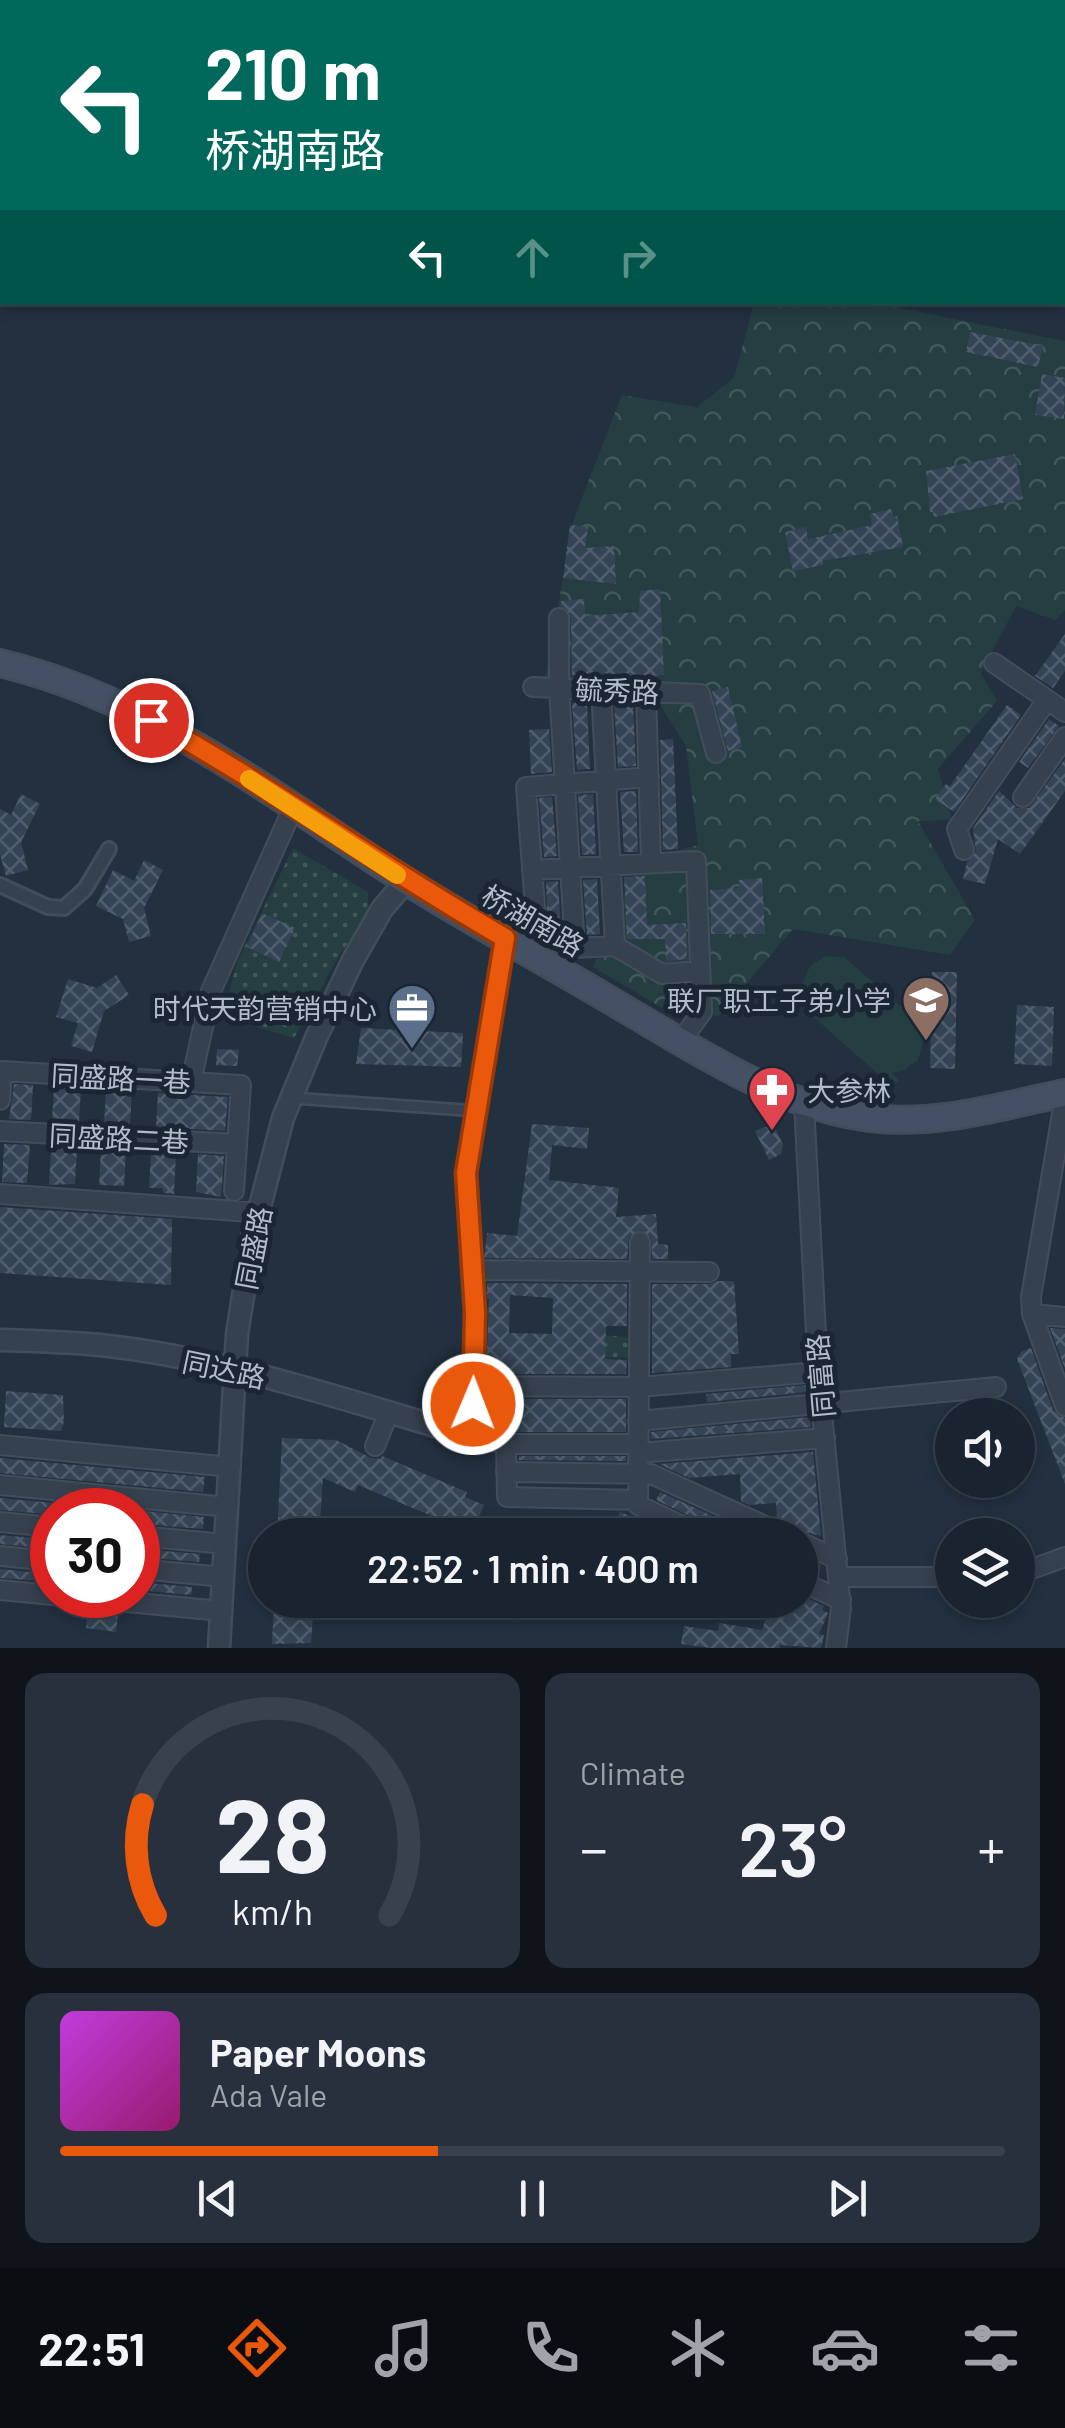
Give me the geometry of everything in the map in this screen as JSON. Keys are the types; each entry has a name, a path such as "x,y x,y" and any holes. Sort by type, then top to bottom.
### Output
{"main road":[{"name":"桥湖南路","path":"0,663 63,681 151,720 406,881 680,1042 804,1103 873,1118 909,1120 956,1117 1065,1094"}],"street":[{"path":"558,618 575,948 615,946 662,974 700,970"},
{"path":"994,663 1065,712"},
{"name":"毓秀路","path":"533,686 700,694 716,753"},
{"path":"601,690 615,946"},
{"path":"646,692 651,864"},
{"path":"964,850 957,828 1047,700"},
{"path":"1023,797 1065,737"},
{"path":"535,906 526,788 648,777"},
{"path":"191,1082 212,991 293,808"},
{"path":"0,885 48,908 64,908 85,889 109,849"},
{"path":"532,870 696,861 702,1012 680,1042"},
{"name":"同盛路","path":"219,1648 236,1334 253,1233 291,1098 353,960 382,909 406,881"},
{"path":"505,938 468,1154 468,1208 473,1270 474,1414 484,1430 506,1444"},
{"path":"0,1100 2,1071"},
{"name":"同盛路一巷","path":"2,1071 241,1085 237,1144"},
{"path":"1065,1094 1030,1297 1032,1314 1065,1406"},
{"name":"同富路","path":"804,1103 818,1372 840,1600 836,1648"},
{"name":"同盛路二巷","path":"0,1131 237,1144"},
{"path":"234,1191 237,1144"},
{"path":"0,1194 251,1212"},
{"path":"640,1242 638,1505 665,1518"},
{"path":"473,1270 709,1272"},
{"path":"1032,1314 1065,1317"},
{"name":"同达路","path":"0,1340 101,1345 235,1370 442,1428"},
{"path":"473,1386 639,1387 818,1372"},
{"path":"638,1422 996,1387"},
{"path":"375,1446 389,1412"},
{"path":"442,1428 506,1444 638,1457 652,1474 749,1518"},
{"path":"506,1472 825,1438"},
{"path":"506,1444 506,1497 638,1500"},
{"path":"0,1445 230,1467"},
{"path":"0,1485 228,1507"},
{"path":"0,1522 30,1525"},
{"path":"160,1538 226,1544"},
{"path":"818,1554 838,1568 935,1575"},
{"path":"0,1556 30,1559"},
{"path":"1035,1568 1065,1557"},
{"path":"160,1571 224,1577"},
{"path":"0,1590 30,1593"},
{"path":"818,1590 840,1600"},
{"path":"160,1606 222,1612"}],"lane":[{"path":"291,1098 464,1110"}],"green space":[{"path":"753,305 884,305 1065,341 1065,610 1055,620 1016,606 981,673 997,701 938,769 952,820 918,821 975,920 950,955 793,929 719,1016 662,1008 593,967 640,861 698,845 686,746 649,688 545,678 574,518 622,395 697,407 734,378"},
{"path":"293,848 368,892 369,917 341,952 294,1038 223,1017 237,962"},
{"path":"826,956 844,957 920,1023 923,1043 918,1060 903,1071 892,1073 899,1080 893,1087 784,991 793,984 799,990 810,966"},
{"path":"606,1335 631,1338 632,1358 605,1357"}],"building":[{"path":"970,332 1043,346 1038,367 966,352"},
{"path":"1042,374 1065,378 1064,419 1035,415"},
{"path":"1015,454 1023,499 934,517 930,512 926,471"},
{"path":"891,509 893,517 897,516 903,547 822,561 823,565 793,571 785,532 806,527 808,539 850,530 872,525 870,514"},
{"path":"570,525 588,527 585,548 614,546 616,584 563,578"},
{"path":"660,589 664,675 572,675 571,617 561,601 584,599 585,616 639,612 640,591"},
{"path":"1065,634 1065,671 1053,688 1035,676"},
{"path":"728,687 742,747 728,751 712,691"},
{"path":"587,702 590,769 577,770 572,703"},
{"path":"614,703 633,704 636,766 618,767"},
{"path":"1007,705 1021,715 954,812 935,799 946,784 950,786"},
{"path":"1049,719 1059,726 1028,768 1019,762"},
{"path":"549,729 552,772 531,774 529,730"},
{"path":"673,739 678,849 663,850 660,740"},
{"path":"1065,759 1065,791 1020,854 998,839 985,884 963,879 967,862 976,852 973,828 999,791 1017,808 1029,808"},
{"path":"636,791 638,852 624,852 620,792"},
{"path":"21,794 40,804 21,842 28,870 6,876 0,854 0,809 11,815"},
{"path":"593,794 596,854 582,855 578,795"},
{"path":"552,797 557,856 544,857 539,798"},
{"path":"144,860 163,870 144,908 151,936 129,942 123,919 96,906 113,870 134,881"},
{"path":"645,876 647,925 686,923 687,959 666,961 665,939 627,939 624,877"},
{"path":"762,878 765,934 711,934 710,890 739,888 739,880"},
{"path":"597,879 600,934 587,935 583,880"},
{"path":"558,881 561,930 540,931 539,918 547,907 546,882"},
{"path":"262,913 295,928 279,962 247,947"},
{"path":"932,972 957,972 955,1069 930,1068"},
{"path":"116,975 129,995 104,1011 92,1052 71,1046 78,1023 56,1017 68,979 97,988"},
{"path":"1017,1005 1054,1007 1052,1066 1014,1064"},
{"path":"361,1028 463,1033 461,1067 356,1064"},
{"path":"217,1049 239,1050 237,1066 216,1065"},
{"path":"14,1084 33,1085 31,1120 9,1119"},
{"path":"54,1087 81,1088 79,1123 52,1121"},
{"path":"106,1090 132,1091 130,1126 104,1124"},
{"path":"158,1093 228,1097 225,1131 156,1127"},
{"path":"532,1124 589,1128 587,1149 552,1145 549,1180 619,1188 616,1217 656,1214 658,1244 668,1245 668,1259 652,1259 651,1237 641,1230 629,1237 627,1259 484,1258 487,1233 517,1236"},
{"path":"775,1127 783,1145 781,1154 769,1160 755,1131"},
{"path":"4,1144 30,1145 27,1183 2,1182"},
{"path":"51,1146 77,1148 75,1184 49,1185"},
{"path":"101,1149 126,1150 124,1186 99,1185"},
{"path":"151,1152 176,1153 174,1194 164,1193 162,1188 149,1188"},
{"path":"198,1154 224,1156 221,1197 196,1192"},
{"path":"0,1207 172,1219 171,1285 0,1273"},
{"path":"734,1281 739,1354 731,1354 731,1367 652,1373 652,1284"},
{"path":"487,1283 627,1284 627,1326 606,1326 605,1359 627,1360 626,1374 486,1374","holes":["510,1295 553,1298 552,1334 509,1333"]},
{"path":"1050,1328 1065,1329 1065,1369"},
{"path":"1031,1348 1053,1410 1065,1418 1065,1484 1017,1359 1021,1352"},
{"path":"807,1385 807,1392 707,1402 706,1394"},
{"path":"6,1391 63,1395 61,1431 4,1427"},
{"path":"486,1399 626,1399 626,1432 512,1432 512,1412 487,1412"},
{"path":"810,1417 811,1427 651,1439 651,1432"},
{"path":"282,1438 336,1440 371,1458 382,1456 467,1492 465,1497 484,1505 478,1518 436,1518 358,1485 355,1492 323,1478 320,1518 278,1518"},
{"path":"813,1452 821,1536 818,1518 777,1518 776,1503 749,1505 741,1501 740,1474 689,1478 659,1464"},
{"path":"519,1456 626,1456 626,1461 519,1460"},
{"path":"0,1458 205,1477 203,1492 0,1473"},
{"path":"660,1492 717,1518 694,1518 656,1500"},
{"path":"0,1498 30,1501 30,1513 0,1510"},
{"path":"160,1513 204,1517 203,1529 160,1526"},
{"path":"0,1535 30,1538 30,1547 0,1544"},
{"path":"160,1551 200,1554 199,1562 160,1559"},
{"path":"0,1569 30,1572 30,1580 0,1578"},
{"path":"160,1584 192,1587 191,1595 160,1592"},
{"path":"818,1603 828,1613 819,1634 824,1635 821,1648 711,1648 681,1644 684,1626 718,1631 719,1623 762,1630 766,1618 818,1618"},
{"path":"87,1618 118,1618 116,1632 86,1628"},
{"path":"273,1618 313,1618 311,1643 272,1644"}],"slow traffic":[{"path":"249,779 397,875"}],"place":[{"name":"联厂职工子弟小学","path":"926,1042"},
{"name":"时代天韵营销中心","path":"412,1050"},
{"name":"大参林","path":"772,1132"}],"route":[{"path":"151,720 196,744 406,881 505,938 466,1173 475,1312 473,1404"}]}
